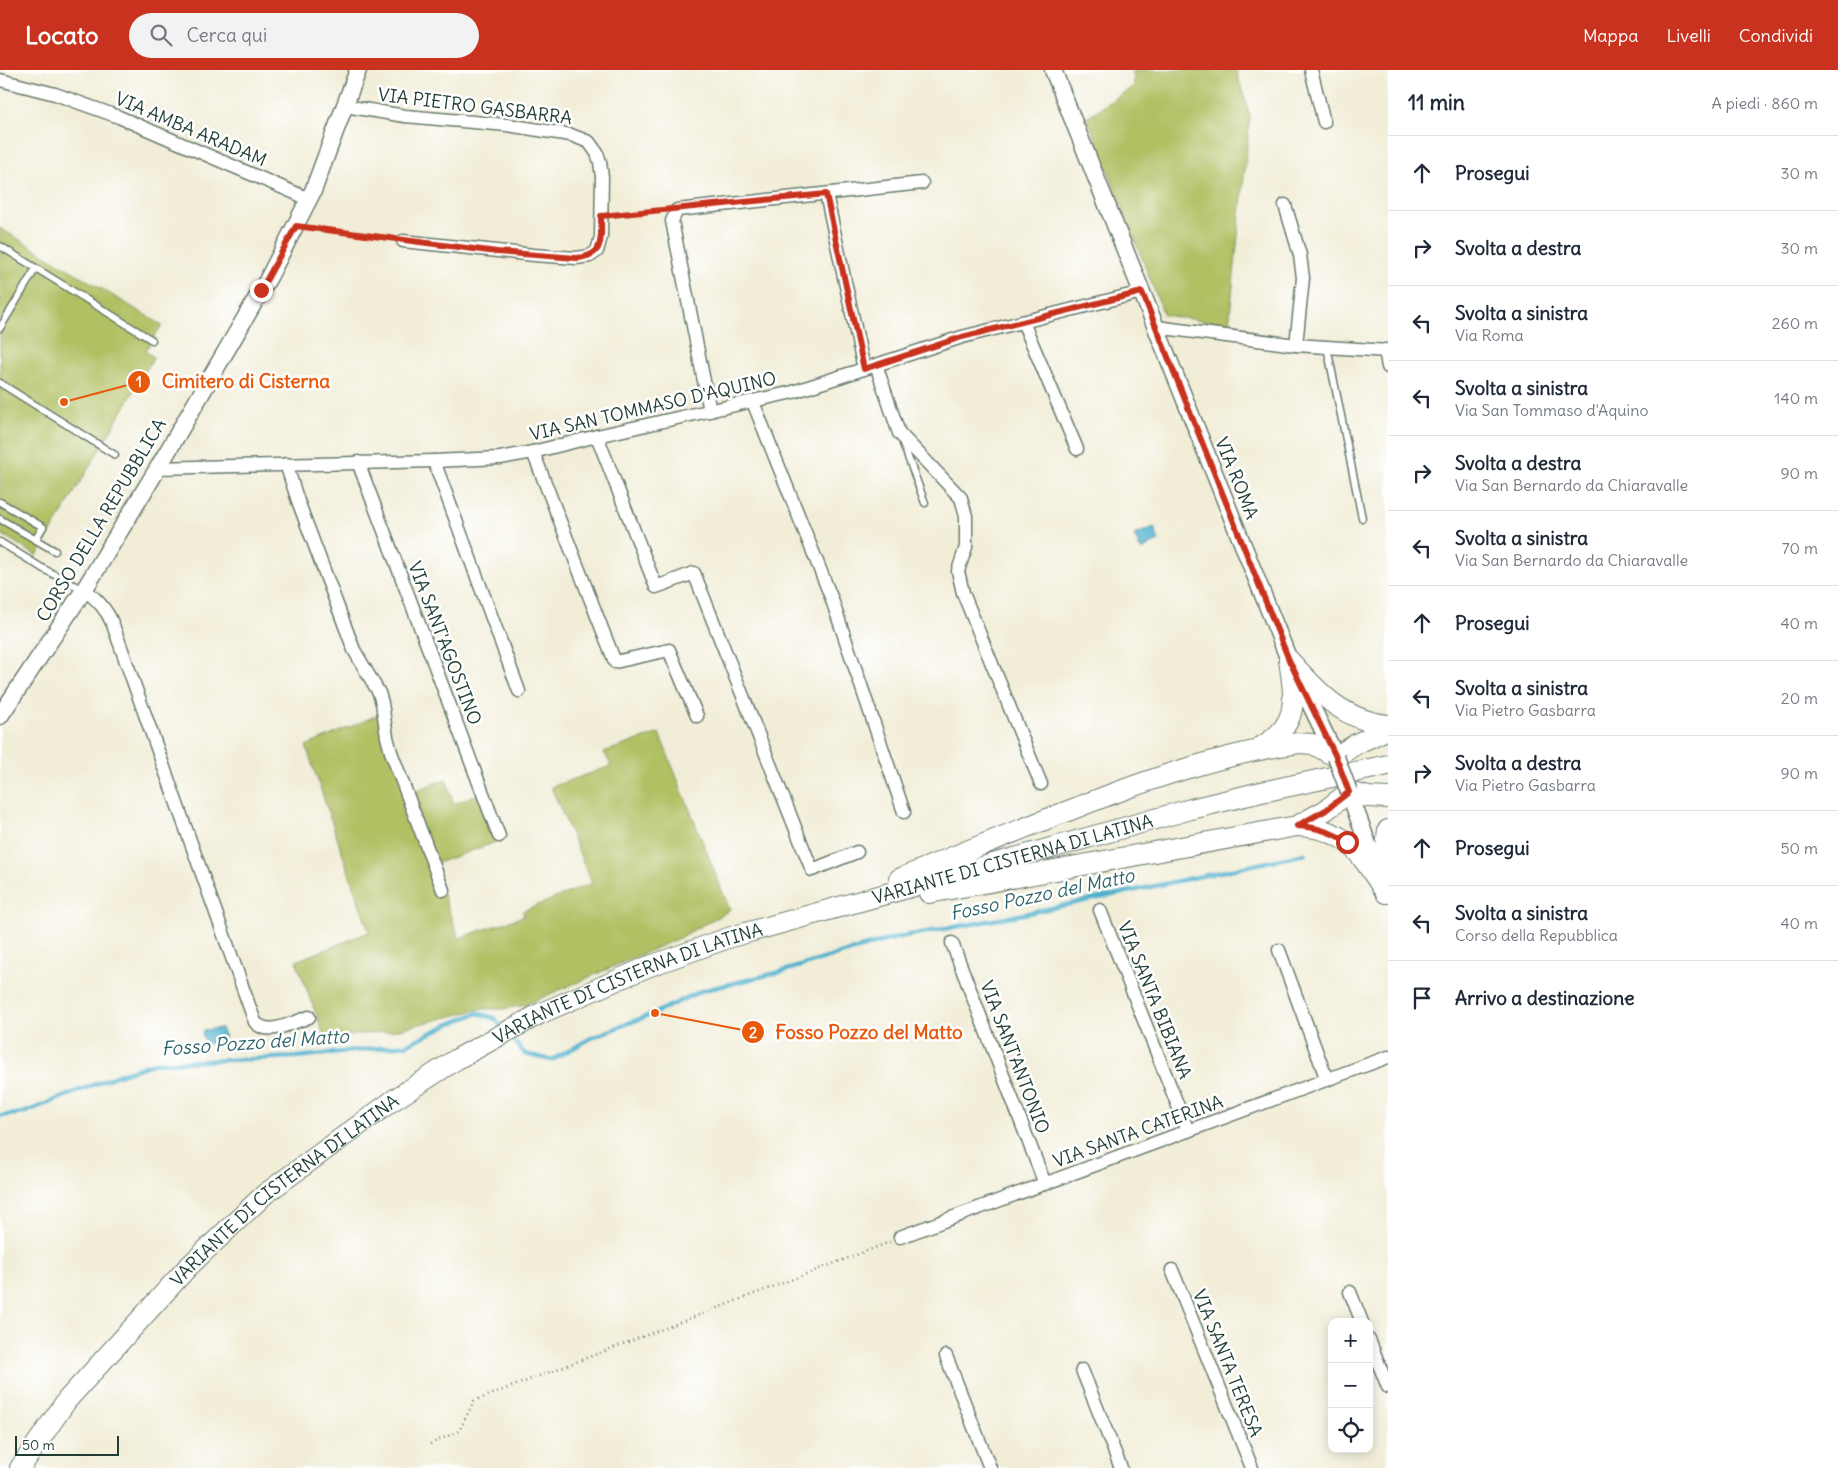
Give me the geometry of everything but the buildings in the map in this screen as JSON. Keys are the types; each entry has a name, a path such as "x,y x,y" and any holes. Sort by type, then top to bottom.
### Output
{"main road":[{"path":"1289,660 1311,684 1339,708 1364,720 1388,725"},
{"path":"1248,753 1274,738 1284,729 1290,718 1293,700 1289,660"},
{"path":"817,913 1012,832 1143,782 1212,761 1304,743 1313,744 1336,757 1356,744 1388,729"},
{"name":"VARIANTE DI CISTERNA DI LATINA","path":"20,1468 68,1400 187,1268 265,1194 392,1100 445,1066 539,1014 647,967 730,937 1191,809 1388,765"},
{"path":"1297,826 1326,810 1349,792 1368,797 1388,798"},
{"path":"817,913 1031,876 1297,826 1314,827 1324,830 1347,842 1359,854 1387,896"},
{"path":"1387,896 1385,854 1388,830"}],"street":[{"name":"CORSO DELLA REPUBBLICA","path":"0,716 84,590 158,468 261,290 309,198 323,166 358,70"},
{"path":"1311,70 1324,122"},
{"name":"VIA ROMA","path":"1054,71 1289,660 1336,757 1387,896"},
{"name":"VIA AMBA ARADAM","path":"0,80 55,94 119,117 309,198"},
{"name":"VIA PIETRO GASBARRA","path":"345,106 411,117 521,127 571,135 586,140 595,148 600,162 602,177 599,246 594,254 585,257 517,254 403,241"},
{"path":"710,412 672,221 677,210 922,183"},
{"path":"826,194 870,367 899,433 961,498 966,516 966,547 958,571 963,593 1041,784"},
{"path":"1285,206 1300,255 1303,278 1296,345"},
{"name":"VIA SAN TOMMASO D'AQUINO","path":"158,468 500,458 793,392 962,337 1142,292"},
{"path":"1022,322 1078,449"},
{"path":"1156,327 1296,345 1386,350 1388,367"},
{"path":"753,402 831,597 904,812"},
{"path":"597,436 656,587 694,574 812,870 857,852"},
{"path":"533,452 615,662 669,650 697,716"},
{"path":"434,461 520,691"},
{"name":"VIA SANT'AGOSTINO","path":"358,462 499,836"},
{"path":"286,464 354,650 381,697 391,752 443,890"},
{"path":"84,590 93,596 104,608 113,625 255,1022 264,1028 273,1029 309,1017"},
{"name":"VIA SANTA BIBIANA","path":"1100,910 1188,1131"},
{"name":"VIA SANT'ANTONIO","path":"952,943 1045,1184"},
{"path":"1279,950 1327,1080"},
{"name":"VIA SANTA CATERINA","path":"900,1238 1388,1057"},
{"name":"VIA SANTA TERESA","path":"1172,1270 1252,1468"},
{"path":"1350,1292 1360,1318"},
{"path":"1373,1350 1388,1387"},
{"path":"946,1356 990,1468"},
{"path":"1082,1370 1121,1468"}],"lane":[{"path":"0,246 152,340"},
{"path":"0,328 36,268"},
{"path":"1327,347 1362,518"},
{"path":"0,383 115,455"},
{"path":"899,433 925,503"},
{"path":"0,502 43,527 35,540"},
{"path":"0,519 55,551"},
{"path":"0,542 42,568 84,590"}],"path":[{"path":"601,216 677,210"},
{"path":"296,226 403,241"},
{"path":"430,1444 459,1431 474,1401 900,1238"}],"green space":[{"path":"1133,70 1236,70 1250,116 1229,325 1164,315 1087,117 1134,86"},
{"path":"0,228 162,325 145,351 154,357 37,556 0,533"},
{"path":"387,711 389,735 411,792 446,779 454,804 478,794 496,842 432,865 459,938 524,916 523,911 592,883 551,787 611,766 604,752 659,733 730,910 677,939 525,1005 503,1009 481,1009 391,1031 325,1038 296,961 369,932 306,746"}],"water":[{"path":"1154,527 1159,541 1143,550 1140,549 1134,535"},
{"path":"221,1028 225,1037 223,1040 210,1044 205,1042 202,1035 203,1030"}],"waterway":[{"name":"Fosso Pozzo del Matto","path":"510,1036 525,1054 552,1060 593,1037 655,1013 701,991 780,972 904,936 1005,918 1305,854"},
{"name":"Fosso Pozzo del Matto","path":"0,1116 23,1113 118,1075 155,1063 297,1057 406,1045 447,1025 478,1013 494,1018 503,1028"}],"place":[{"name":"Cimitero di Cisterna","path":"64,402"},
{"name":"Fosso Pozzo del Matto","path":"655,1013"}],"route":[{"path":"261,290 296,226 497,252 576,258 590,256 597,251 600,242 601,216 826,194 864,369 962,337 1142,292 1289,660 1336,757 1349,792 1326,810 1297,826 1314,827 1324,830 1347,842"}]}
